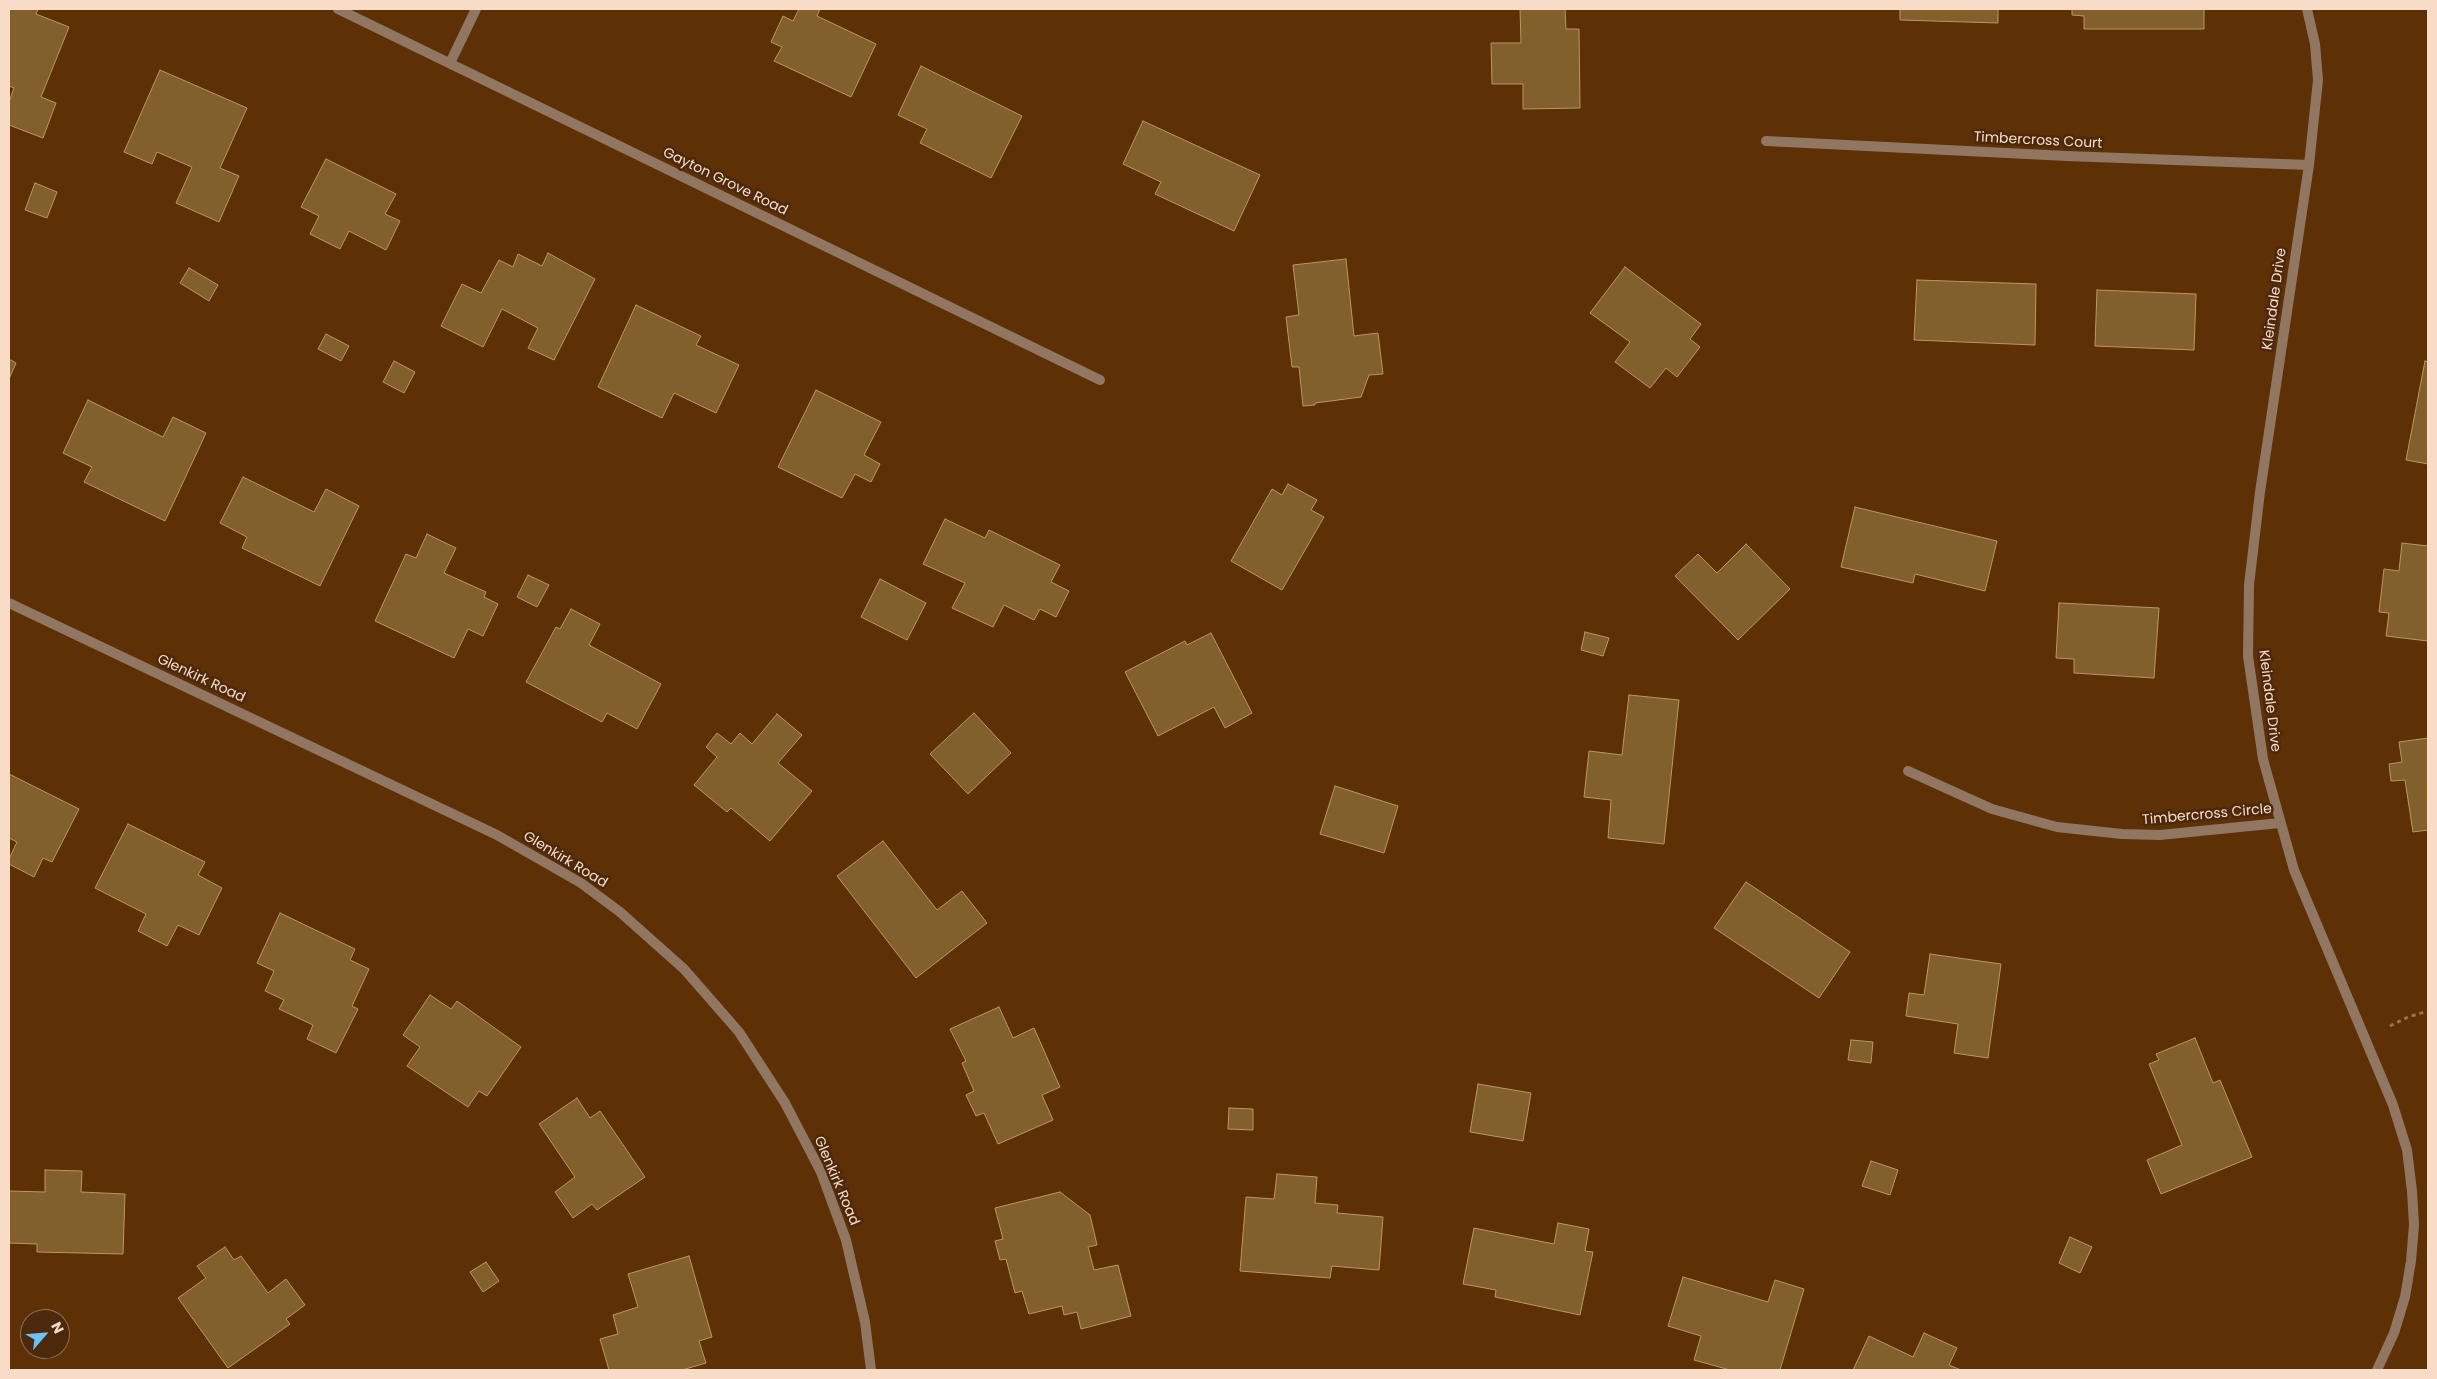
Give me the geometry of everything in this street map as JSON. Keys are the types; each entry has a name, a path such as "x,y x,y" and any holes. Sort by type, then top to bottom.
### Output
{"street":[{"name":"Gayton Grove Road","path":"338,9 1100,380"},
{"path":"450,63 476,9"},
{"name":"Kleindale Drive","path":"2307,9 2315,44 2318,80 2309,165 2260,492 2249,585 2248,656 2262,759 2294,870 2393,1105 2407,1150 2414,1226 2411,1261 2405,1297 2394,1333 2377,1370"},
{"name":"Timbercross Court","path":"1766,141 2067,156 2309,165"},
{"name":"Glenkirk Road","path":"9,603 498,835 581,884 620,912 684,970 739,1032 785,1102 821,1172 846,1240 865,1322 871,1370"},
{"name":"Timbercross Circle","path":"1908,771 1992,809 2057,827 2122,834 2160,834 2280,822"}],"path":[{"path":"2365,1038 2408,1017 2428,1011"}],"building":[{"path":"9,9 38,9 36,14 69,27 41,97 56,103 43,138 9,125 9,102 14,88 9,86"},
{"path":"799,9 820,9 817,16 876,44 851,97 774,61 782,47 771,42 783,16 793,21"},
{"path":"1520,9 1565,9 1566,29 1579,29 1580,108 1523,109 1523,84 1492,84 1491,43 1521,43"},
{"path":"1900,9 1998,9 1998,23 1900,20"},
{"path":"2072,9 2204,9 2204,29 2084,29 2084,16 2072,15"},
{"path":"921,66 1022,116 991,178 920,143 927,129 898,115"},
{"path":"160,70 247,108 220,168 239,176 219,222 176,203 192,167 157,152 152,164 124,152"},
{"path":"1143,121 1260,175 1234,231 1155,194 1161,182 1123,164"},
{"path":"326,159 396,194 385,214 400,221 386,250 349,231 340,249 310,234 319,216 301,207"},
{"path":"35,183 57,192 47,218 25,210"},
{"path":"548,253 595,279 554,360 528,348 538,328 502,309 483,347 441,326 462,284 481,293 499,260 513,267 518,254 542,266"},
{"path":"1346,259 1354,336 1378,333 1383,374 1369,375 1361,397 1303,406 1299,367 1292,367 1286,317 1299,315 1293,265"},
{"path":"1625,267 1701,324 1690,339 1700,347 1677,377 1666,368 1650,388 1615,362 1630,342 1590,313"},
{"path":"189,268 218,285 209,301 180,283"},
{"path":"1917,280 2036,284 2035,345 1914,340"},
{"path":"2097,290 2196,294 2194,350 2095,346"},
{"path":"636,305 701,336 696,345 739,365 716,413 674,393 662,418 598,387"},
{"path":"326,334 349,346 341,361 318,349"},
{"path":"9,359 16,363 9,379"},
{"path":"394,361 415,372 404,393 383,382"},
{"path":"2425,361 2428,362 2428,464 2406,460"},
{"path":"816,390 881,422 864,455 880,464 871,482 855,474 842,498 778,467"},
{"path":"88,400 163,437 173,417 206,433 165,521 84,482 92,467 63,453"},
{"path":"243,477 314,512 326,489 359,506 320,586 242,548 247,537 220,523"},
{"path":"1288,484 1317,500 1311,510 1324,517 1282,590 1231,561 1272,489 1282,495"},
{"path":"1855,507 1997,541 1985,591 1915,574 1913,583 1841,567"},
{"path":"945,519 985,538 989,530 1060,565 1051,582 1069,591 1056,617 1040,609 1034,620 1004,605 993,627 952,608 965,583 923,564"},
{"path":"427,534 456,548 444,573 486,592 484,597 498,604 483,636 468,629 454,658 375,621 406,554 416,558"},
{"path":"2402,543 2428,546 2428,641 2386,636 2389,613 2379,612 2384,569 2399,571"},
{"path":"1746,544 1790,589 1738,640 1675,576 1698,554 1717,573"},
{"path":"528,575 549,585 537,607 517,597"},
{"path":"880,579 926,603 907,640 861,617"},
{"path":"2059,603 2159,608 2154,678 2074,673 2074,659 2056,658"},
{"path":"571,609 600,624 589,645 661,684 637,729 607,713 602,722 526,682 556,627 560,629"},
{"path":"1585,632 1609,638 1603,656 1581,650"},
{"path":"1211,633 1252,713 1225,728 1214,707 1158,736 1125,672 1185,641 1187,645"},
{"path":"1629,695 1679,700 1664,844 1608,838 1611,800 1584,797 1589,751 1622,755"},
{"path":"974,713 1011,753 968,794 930,754"},
{"path":"777,714 802,735 778,763 812,791 770,841 731,808 727,812 694,785 717,757 706,747 717,733 731,744 740,733 752,744"},
{"path":"2428,738 2428,830 2413,832 2405,780 2391,781 2389,764 2402,762 2399,742"},
{"path":"9,774 79,809 52,862 43,858 34,877 9,864 9,859 17,842 9,838"},
{"path":"1335,786 1398,806 1384,853 1320,834"},
{"path":"128,824 205,862 198,875 222,888 199,935 178,925 167,946 138,931 146,914 95,888"},
{"path":"883,841 937,910 962,891 987,923 916,978 837,876"},
{"path":"1746,882 1850,952 1819,998 1714,928"},
{"path":"280,913 355,949 350,960 369,969 352,1006 358,1009 336,1053 307,1039 313,1025 279,1009 284,1000 265,991 274,971 257,963"},
{"path":"1930,954 2001,964 1988,1058 1954,1053 1958,1024 1906,1016 1909,993 1924,995"},
{"path":"430,995 451,1009 457,1001 521,1047 487,1096 479,1091 468,1107 407,1066 420,1047 403,1035"},
{"path":"999,1007 1013,1038 1034,1028 1060,1087 1042,1095 1053,1120 998,1144 984,1113 976,1116 966,1095 974,1091 962,1063 966,1061 950,1029"},
{"path":"2195,1038 2213,1083 2220,1080 2252,1157 2161,1194 2147,1160 2182,1145 2149,1064 2159,1060 2156,1054"},
{"path":"1851,1040 1873,1042 1871,1063 1848,1060"},
{"path":"1478,1084 1531,1093 1523,1141 1470,1132"},
{"path":"577,1098 590,1118 600,1111 645,1177 597,1210 592,1204 573,1218 555,1192 575,1177 539,1124"},
{"path":"1229,1108 1253,1109 1253,1130 1228,1129"},
{"path":"1871,1161 1898,1170 1890,1195 1862,1186"},
{"path":"45,1170 82,1171 81,1192 125,1194 123,1254 37,1252 37,1244 9,1243 9,1191 45,1192"},
{"path":"1277,1174 1317,1177 1315,1203 1338,1205 1337,1213 1383,1217 1379,1270 1332,1266 1330,1278 1240,1271 1246,1197 1274,1199"},
{"path":"1060,1192 1090,1215 1097,1245 1088,1247 1094,1270 1118,1265 1131,1316 1081,1329 1077,1312 1064,1315 1062,1306 1029,1314 1022,1291 1015,1293 1006,1259 1000,1260 995,1241 1003,1239 995,1208"},
{"path":"1558,1223 1589,1229 1585,1251 1593,1252 1580,1315 1495,1297 1496,1290 1463,1284 1474,1228 1554,1244"},
{"path":"2070,1237 2092,1247 2080,1273 2059,1263"},
{"path":"225,1247 234,1260 241,1256 268,1293 286,1279 305,1305 286,1319 290,1324 228,1368 178,1298 206,1278 197,1266"},
{"path":"689,1256 712,1337 699,1341 706,1363 682,1370 609,1370 600,1339 618,1334 613,1315 638,1307 628,1274"},
{"path":"486,1262 499,1281 483,1292 470,1272"},
{"path":"1683,1277 1768,1302 1775,1280 1804,1289 1780,1370 1730,1370 1694,1360 1701,1336 1668,1326"},
{"path":"1924,1333 1957,1348 1949,1365 1961,1370 1853,1370 1869,1336 1913,1357"}]}
